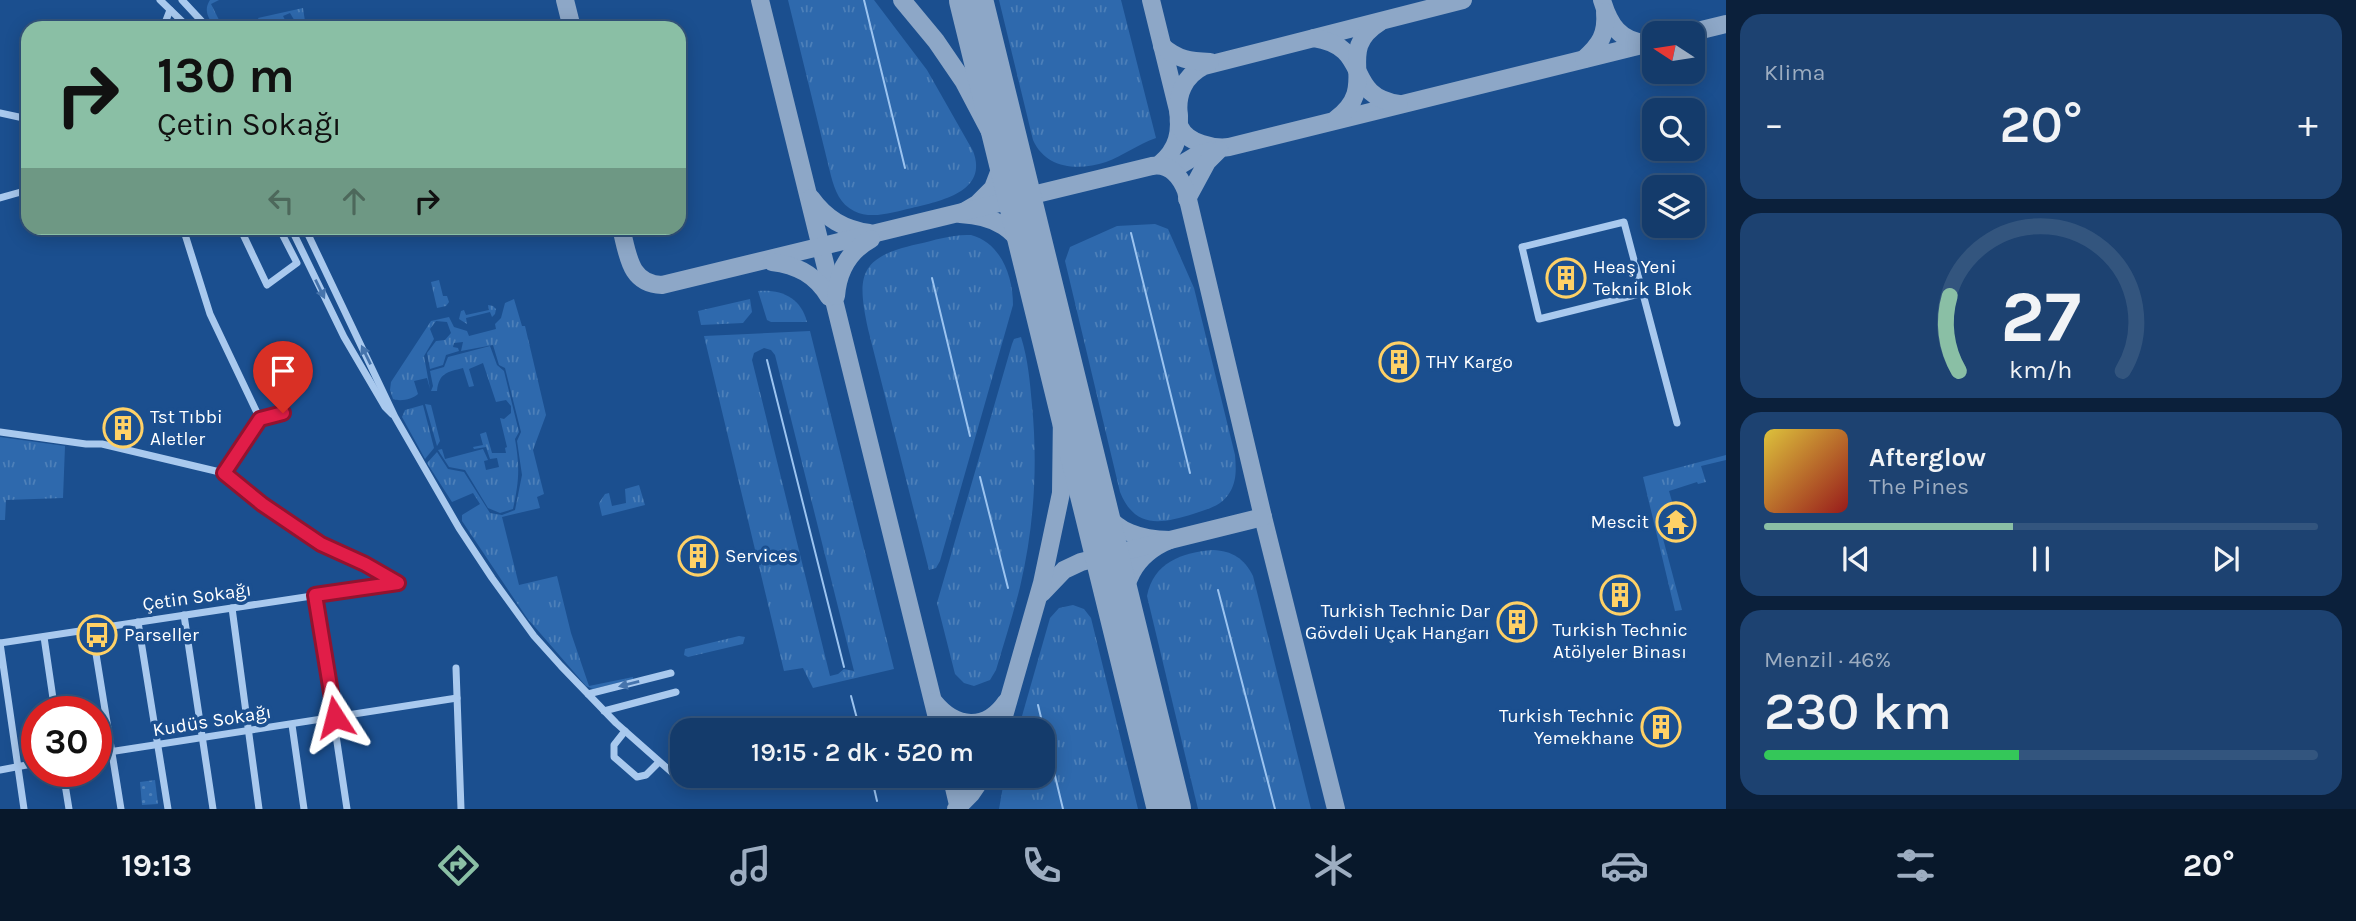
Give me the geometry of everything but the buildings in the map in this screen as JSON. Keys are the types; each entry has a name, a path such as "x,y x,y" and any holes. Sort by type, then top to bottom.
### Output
{"street":[{"path":"160,0 181,21"},
{"path":"182,0 202,21"},
{"path":"178,18 185,14 189,7"},
{"path":"166,21 170,10"},
{"path":"0,113 21,118"},
{"path":"0,198 21,192"},
{"path":"1643,293 1539,319 1522,247 1624,222 1643,293 1676,422"},
{"path":"185,235 210,314 260,419"},
{"path":"243,235 267,285 297,263 283,235"},
{"path":"294,235 344,337 385,407 395,417"},
{"path":"308,235 395,417 459,528 498,587 534,636 588,694 670,771"},
{"path":"0,432 102,444 224,473 260,419 283,413"},
{"name":"Çetin Sokağı","path":"0,643 398,583 321,544 262,504 224,473"},
{"path":"315,595 347,809"},
{"path":"232,608 259,809"},
{"path":"184,615 213,809"},
{"path":"138,622 168,809"},
{"path":"92,629 102,696"},
{"path":"44,637 53,696"},
{"path":"0,643 3,679 24,809"},
{"path":"456,668 461,809"},
{"path":"588,694 671,673"},
{"path":"604,711 676,692"},
{"name":"Kudüs Sokağı","path":"112,752 457,698"},
{"path":"292,725 304,809"},
{"path":"625,731 614,745 614,757 637,776 643,776 659,762"},
{"path":"112,758 121,809"},
{"path":"0,770 21,765"},
{"path":"619,774 625,766"},
{"path":"65,787 69,809"}],"green space":[{"path":"210,0 219,0 211,4 220,21 211,21 207,8"},
{"path":"788,0 874,0 927,70 973,151 976,165 974,176 968,185 948,198 883,214 861,214 845,205 836,192 831,176"},
{"path":"999,0 1121,0 1156,138 1095,165 1074,167 1046,157 1033,140"},
{"path":"303,8 305,21 295,21 290,13 283,16 286,21 260,21 258,18"},
{"path":"1155,224 1168,229 1194,288 1235,455 1236,469 1232,487 1227,497 1219,504 1170,520 1150,521 1133,512 1120,492 1065,261 1070,247 1117,226"},
{"path":"971,235 990,245 1003,262 1011,283 1013,305 940,561 936,568 929,570 868,329 863,281 874,262 884,255 937,239"},
{"path":"439,280 443,296 447,296 449,302 446,306 437,308 431,282"},
{"path":"758,291 775,292 789,297 800,307 807,322 767,320"},
{"path":"514,299 522,326 525,326 546,415 533,450 544,494 537,497 540,508 502,517 519,585 557,576 571,633 589,686 633,679 593,689 586,686 527,618 462,521 462,515 480,504 473,493 452,502 427,463 437,452 448,469 464,472 490,513 502,515 515,510 522,475 517,441 521,432 505,368 499,365 493,345 461,351 463,342 454,343 453,347 459,351 446,355 443,365 430,369 427,353 436,341 445,340 451,333 447,322 436,321 430,329 434,339 424,356 430,389 427,378 414,381 418,394 410,399 393,399 390,390 391,382 431,321 449,317 454,327 467,331 469,336 496,329 495,324 501,318 505,303"},
{"path":"750,299 752,312 743,323 701,325 698,311"},
{"path":"488,305 496,309 492,317 490,312 466,318 467,324 459,319 461,311 464,310 466,315 489,310"},
{"path":"810,331 894,669 813,688 803,668 784,671 704,336","holes":["764,348 775,355 854,671 844,669 830,676 752,360 754,353"]},
{"path":"1021,337 1028,371 1034,428 1034,497 1029,542 1020,587 996,670 990,680 974,686 964,683 955,674 937,603 1012,344 1014,339"},
{"path":"490,346 497,365 504,371 519,432 515,439 518,474 513,509 500,513 488,508 465,470 449,467 438,450 442,449 445,459 483,449 488,460 484,461 486,470 499,467 497,458 490,459 486,447 473,447 483,445 480,434 486,432 492,453 506,453 500,418 504,419 511,413 511,406 506,400 496,402 483,363 469,369 474,386 469,387 463,368 445,374 437,391 431,391 433,386 430,371 444,367 448,357"},
{"path":"425,404 431,405 440,441 437,446"},
{"path":"423,405 434,448 425,459 402,417 405,410"},
{"path":"0,437 65,446 63,498 6,500 5,520 0,520"},
{"path":"1726,455 1726,460 1701,466 1706,482 1697,482 1669,491 1675,512 1668,517 1670,529 1661,531 1682,610 1675,611 1643,477"},
{"path":"639,485 645,505 602,516 599,503 605,494 609,493 612,506 626,503 625,489"},
{"path":"1213,550 1237,557 1246,564 1253,576 1311,809 1198,809 1147,596 1155,575 1162,567 1190,553"},
{"path":"1073,605 1084,609 1091,618 1138,809 999,809 1003,788 1055,788 1055,718 1021,718 1050,618 1059,608"},
{"path":"739,636 745,637 743,644 688,657 684,655 685,649"},
{"path":"155,780 158,804 142,805 140,782"}],"waterway":[{"path":"864,0 905,168"},
{"path":"1131,233 1190,473"},
{"path":"932,278 970,436"},
{"path":"767,360 844,667"},
{"path":"980,477 1008,588"},
{"path":"1218,590 1275,809"},
{"path":"851,696 857,718"},
{"path":"1038,705 1063,809"},
{"path":"874,788 877,801"}],"taxiway":[{"path":"565,0 570,21"},
{"path":"760,0 937,718"},
{"path":"902,0 936,41 964,82 1015,179"},
{"path":"1151,0 1179,118 1174,146 1160,164"},
{"path":"1463,0 1204,66 1191,75 1180,94 1179,126 1195,141 1209,146 1229,147 1642,45"},
{"path":"1602,0 1608,17 1617,30 1630,39 1642,42"},
{"path":"1584,59 1601,38 1605,27 1605,12"},
{"path":"1336,119 1356,94 1359,45 1366,33 1380,22"},
{"path":"1705,29 1726,24"},
{"path":"1314,38 1332,43 1344,51 1370,92 1399,104"},
{"path":"1162,46 1184,59 1210,62"},
{"path":"1160,164 1182,164 1197,155 1220,148"},
{"path":"1187,199 1207,162 1219,150"},
{"path":"1006,154 993,188 977,204 960,214 974,215 1004,226 1035,260"},
{"path":"623,235 628,257 636,273 651,283 662,285 1152,166 1164,167 1174,172 1186,191 1336,809"},
{"path":"811,198 836,222 869,233"},
{"path":"836,296 839,278 846,263 857,249 871,239"},
{"path":"772,262 805,272 829,297"},
{"path":"1003,718 1042,583 1061,493 1062,412 1058,352"},
{"path":"1078,434 1094,493 1112,522 1145,538 1170,540 1147,554 1132,572 1124,596 1125,622"},
{"path":"1042,593 1064,570 1081,562 1263,517"},
{"path":"1095,558 1105,565 1114,580"},
{"path":"934,702 952,717 971,723 989,718 1006,702"},
{"path":"1156,755 1164,809"},
{"path":"954,788 959,809"},
{"path":"956,809 975,788"}],"runway":[{"path":"971,0 1169,809"}],"place":[{"name":"Heaş Yeni Teknik Blok","path":"1566,278"},
{"name":"THY Kargo","path":"1399,362"},
{"name":"Tst Tıbbi Aletler","path":"123,428"},
{"name":"Mescit","path":"1676,522"},
{"name":"Services","path":"698,556"},
{"name":"Turkish Technic Atölyeler Binası","path":"1620,595"},
{"name":"Turkish Technic Dar Gövdeli Uçak Hangarı","path":"1517,622"},
{"name":"Parseller","path":"97,635"},
{"name":"Turkish Technic Yemekhane","path":"1661,727"}],"route":[{"path":"283,413 260,419 224,473 262,504 321,544 398,583 315,595 335,717"}]}
